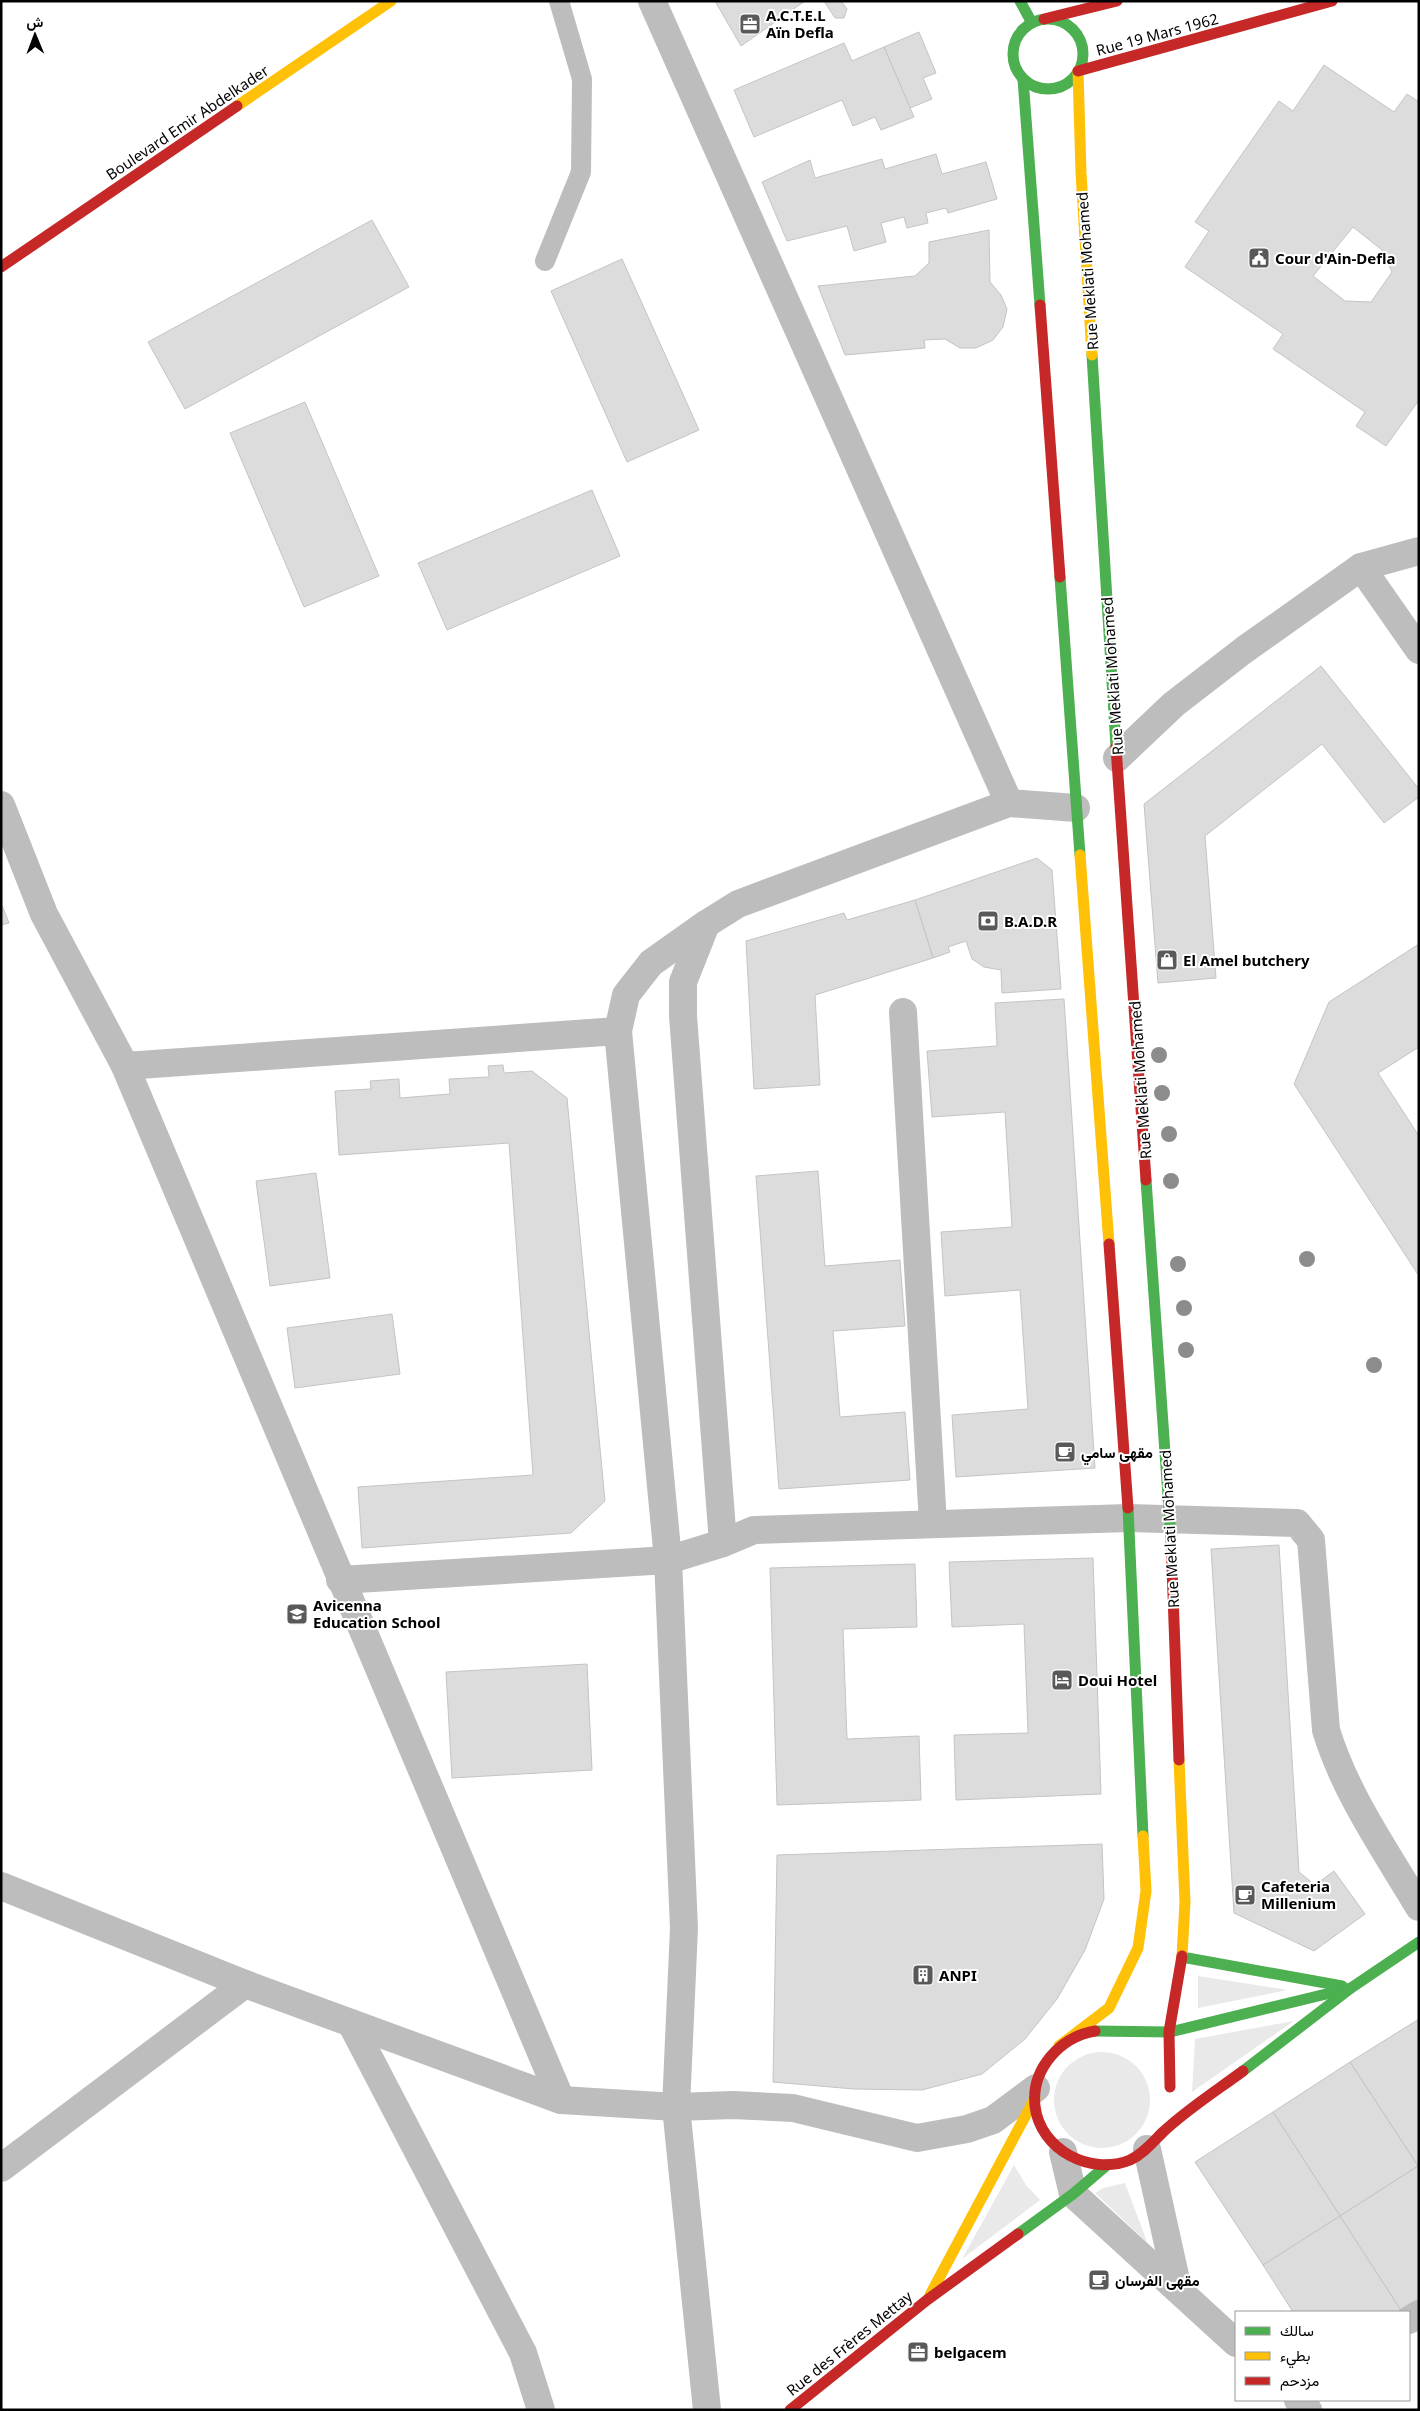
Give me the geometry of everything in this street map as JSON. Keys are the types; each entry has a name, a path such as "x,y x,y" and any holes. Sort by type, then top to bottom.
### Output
{"street":[{"name":"Boulevard Emir Abdelkader","path":"1,267 390,1"},
{"path":"652,1 1009,803"},
{"path":"1020,1 1032,23"},
{"path":"1044,19 1063,22 1072,30 1080,40 1082,60 1078,72 1070,81 1059,87 1047,89 1033,86 1023,79 1016,70 1013,59 1013,47 1022,30 1032,23 1044,19 1116,1"},
{"name":"Rue 19 Mars 1962","path":"1078,72 1332,1"},
{"name":"Rue Meklati Mohamed","path":"1078,72 1080,155 1117,758 1170,1519 1185,1902 1182,1956 1169,2032 1170,2091 1164,2068 1157,2057"},
{"path":"927,2300 1035,2093 1044,2065 1059,2046 1109,2008 1138,1948 1146,1881 1129,1518 1023,79"},
{"path":"1117,758 1182,698 1244,650 1361,567 1419,552"},
{"path":"1361,567 1419,650"},
{"path":"707,2410 676,2107 684,1928 668,1560 618,1031 626,995 651,963 738,904 1009,803 1076,808"},
{"path":"1,805 44,914 125,1066 340,1580 561,2100"},
{"path":"706,924 683,982 683,1007 723,1543"},
{"path":"903,1012 933,1523"},
{"path":"125,1066 618,1031"},
{"path":"340,1580 668,1560 723,1543 754,1530 1129,1518 1297,1523 1311,1540 1325,1711 1329,1739 1334,1756 1368,1820 1419,1907"},
{"path":"1,1886 245,1984 561,2100 676,2107 733,2105 793,2108 917,2138 966,2129 993,2120 1035,2093"},
{"path":"1035,2093 1038,2118 1048,2137 1063,2152 1076,2160 1092,2165 1107,2165 1129,2161 1351,1988 1419,1942"},
{"path":"1182,1956 1351,1988"},
{"path":"1,2168 245,1984"},
{"path":"1059,2046 1077,2035 1097,2030 1169,2032 1351,1988"},
{"path":"351,2023 523,2353 541,2410"},
{"path":"1118,2032 1142,2043"},
{"path":"1170,2111 1155,2141 1178,2289"},
{"path":"1063,2152 1074,2194 1235,2342"},
{"name":"Rue des Frères Mettay","path":"790,2410 927,2300 1074,2194 1107,2165"},
{"path":"1299,2401 1308,2410"}],"lane":[{"path":"546,261 581,172 582,80 560,1"}],"shaded area":[{"path":"1198,1976 1288,1990 1198,2008"},
{"path":"1294,2021 1192,2092 1195,2039"},
{"path":"1102,2052 1120,2056 1136,2066 1146,2082 1150,2100 1146,2118 1136,2134 1120,2144 1102,2148 1084,2144 1068,2134 1058,2118 1054,2100 1058,2082 1068,2066 1084,2056"},
{"path":"1014,2165 1026,2185 1040,2200 962,2259"},
{"path":"1125,2183 1147,2242 1095,2193 1103,2188"}],"building":[{"name":"A.C.T.E.L Aïn Defla","path":"715,1 805,1 741,46"},
{"name":"A.C.T.E.L Aïn Defla","path":"824,1 841,1 847,9 844,18 835,18"},
{"path":"919,32 936,73 923,78 932,99 910,108 884,47"},
{"path":"844,43 852,61 884,47 914,117 881,130 875,117 853,126 842,100 754,137 734,90"},
{"name":"Cour d'Ain-Defla","path":"1324,65 1394,112 1407,94 1419,102 1419,400 1386,446 1356,426 1365,412 1273,349 1283,334 1185,267 1209,231 1195,222 1226,177 1279,101 1293,111","holes":["1353,227 1382,250 1392,272 1371,302 1345,301 1313,276"]},
{"path":"936,154 942,174 986,162 997,199 948,213 946,208 926,213 928,223 907,228 904,217 881,223 886,242 854,251 847,226 787,241 762,182 810,160 815,178 882,159 885,169"},
{"path":"372,220 409,287 185,409 148,342"},
{"path":"989,230 990,282 1001,295 1007,309 1003,327 993,340 976,348 960,348 945,339 924,340 925,348 845,355 818,286 915,276 929,263 929,242"},
{"path":"622,259 699,430 627,462 551,291"},
{"path":"305,402 379,576 304,607 230,433"},
{"path":"592,490 620,556 447,630 418,563"},
{"path":"1321,666 1419,789 1419,797 1384,823 1322,744 1205,836 1216,978 1158,983 1144,804"},
{"name":"B.A.D.R","path":"1037,858 1052,870 1061,989 1002,993 1001,970 984,967 972,959 966,941 948,947 950,952 933,958 915,900"},
{"path":"915,900 933,958 815,995 820,1085 754,1089 746,941 844,913 847,920"},
{"path":"1,903 9,923 1,925"},
{"path":"1419,944 1419,1047 1378,1073 1419,1136 1419,1276 1294,1084 1329,1002"},
{"path":"1064,999 1095,1468 956,1477 952,1415 1028,1409 1020,1290 945,1296 941,1232 1012,1227 1005,1112 932,1117 927,1051 997,1046 995,1003"},
{"path":"503,1065 504,1073 532,1071 567,1098 605,1501 571,1533 362,1548 358,1487 533,1475 509,1143 339,1155 335,1091 371,1089 370,1081 399,1079 400,1098 450,1094 449,1079 489,1077 488,1066"},
{"path":"818,1171 825,1266 900,1260 905,1326 833,1331 840,1417 905,1412 910,1480 779,1489 756,1176"},
{"path":"316,1173 330,1278 270,1286 256,1181"},
{"path":"392,1314 400,1374 295,1388 287,1328"},
{"path":"1279,1545 1299,1872 1315,1885 1334,1871 1365,1914 1314,1951 1234,1913 1211,1549"},
{"name":"Doui Hotel","path":"1093,1558 1101,1794 956,1800 954,1735 1028,1733 1024,1624 952,1627 949,1562"},
{"path":"915,1564 917,1627 843,1629 847,1739 919,1736 921,1800 777,1805 770,1568"},
{"path":"587,1664 592,1770 452,1778 446,1672"},
{"name":"ANPI","path":"1102,1844 1104,1899 1085,1950 1057,1999 1025,2039 982,2074 922,2090 854,2089 773,2082 777,1855"},
{"path":"1419,2019 1419,2165 1418,2166 1350,2062"},
{"path":"1350,2062 1418,2166 1340,2216 1273,2112"},
{"path":"1273,2112 1340,2216 1263,2265 1195,2162"},
{"path":"1418,2166 1419,2312 1401,2311 1340,2216"},
{"path":"1340,2216 1401,2311 1292,2311 1263,2265"}],"traffic: fast":[{"path":"1020,1 1032,23"},
{"path":"1048,19 1067,25 1077,35 1083,54 1077,73 1067,83 1048,89 1029,83 1019,73 1013,54 1019,35 1029,25 1048,19"},
{"path":"1023,79 1040,305"},
{"path":"1092,355 1116,747"},
{"path":"1060,577 1080,855"},
{"path":"1146,1180 1171,1539"},
{"path":"1128,1508 1143,1836"},
{"path":"1243,2071 1351,1988 1419,1942"},
{"path":"1182,1957 1342,1986"},
{"path":"1095,2031 1170,2032 1351,1988"},
{"path":"1018,2234 1073,2194 1107,2165"}],"traffic: slow":[{"path":"237,106 391,1"},
{"path":"1078,71 1081,173 1092,355"},
{"path":"1080,855 1109,1244"},
{"path":"1179,1760 1185,1902 1182,1956"},
{"path":"1059,2046 1109,2008 1138,1948 1146,1891 1143,1836"},
{"path":"930,2295 1035,2098"}],"traffic: jam":[{"path":"1044,19 1117,1"},
{"path":"1078,71 1332,1"},
{"path":"1,267 237,106"},
{"path":"1040,305 1060,577"},
{"path":"1116,747 1146,1180"},
{"path":"1109,1244 1128,1508"},
{"path":"1171,1539 1179,1760"},
{"path":"1170,2087 1169,2032 1182,1956"},
{"path":"1095,2031 1082,2034 1070,2040 1050,2057 1043,2068 1035,2092 1035,2106 1039,2122 1046,2135 1057,2147 1070,2156 1084,2162 1115,2164 1135,2158 1181,2116 1243,2071"},
{"path":"790,2410 927,2300 1018,2234"}],"place":[{"name":"A.C.T.E.L Aïn Defla","path":"750,24"},
{"name":"Cour d'Ain-Defla","path":"1259,258"},
{"name":"B.A.D.R","path":"988,921"},
{"name":"El Amel butchery","path":"1167,960"},
{"name":"مقهى سامي","path":"1065,1452"},
{"name":"Avicenna Education School","path":"297,1614"},
{"name":"Doui Hotel","path":"1062,1680"},
{"name":"Cafeteria Millenium","path":"1245,1895"},
{"name":"ANPI","path":"923,1975"},
{"name":"مقهى الفرسان","path":"1099,2280"},
{"name":"belgacem","path":"918,2352"}]}
